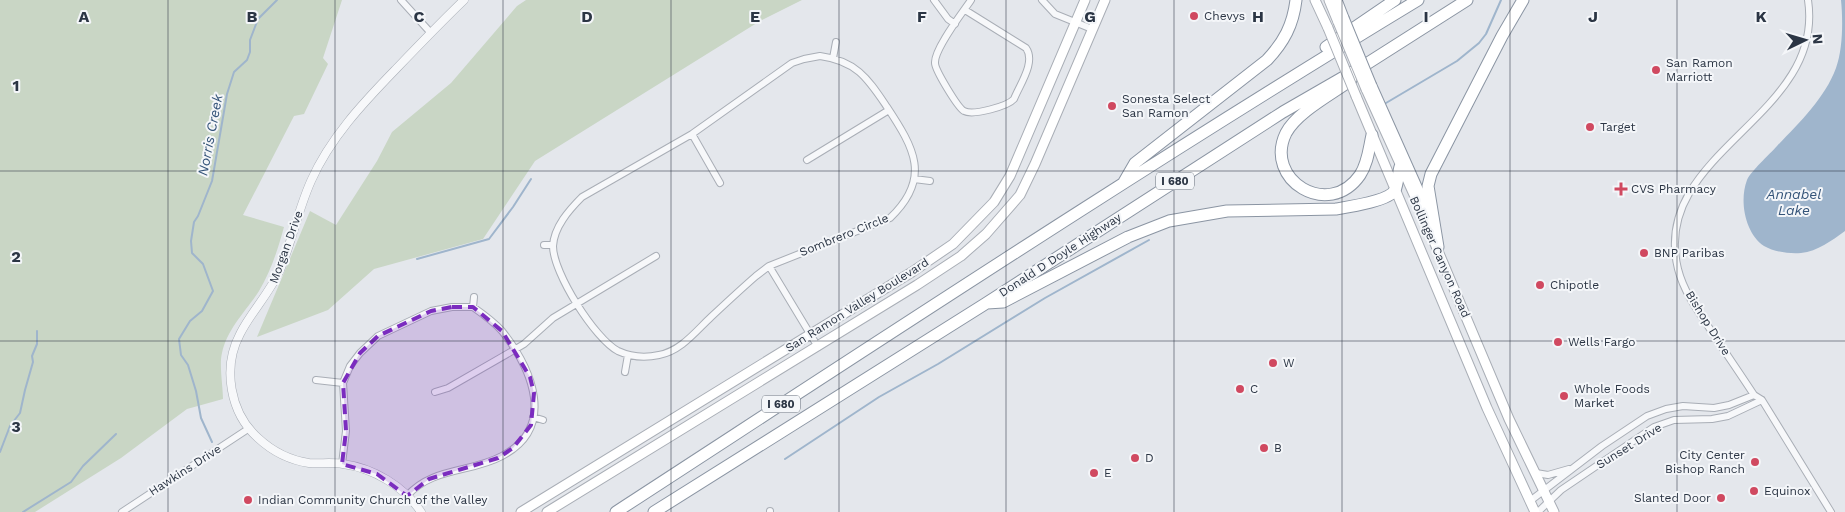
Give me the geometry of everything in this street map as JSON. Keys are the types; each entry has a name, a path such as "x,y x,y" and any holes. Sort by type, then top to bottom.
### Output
{"highway":[{"path":"1123,184 1135,163 1267,60 1286,36 1295,12 1296,0"},
{"path":"1336,0 1340,20 1368,87 1425,208 1426,221"},
{"path":"1318,61 1321,51 1395,0"},
{"name":"Donald D Doyle Highway","path":"616,512 947,296 1318,61 1418,0"},
{"name":"Donald D Doyle Highway","path":"654,512 985,304 1283,112 1368,63 1467,0"},
{"path":"1438,247 1428,186 1431,174 1502,36 1523,0"},
{"path":"1368,63 1362,73 1293,123 1286,132 1283,143 1284,167 1297,185 1307,191 1326,195 1336,194 1353,184 1361,174 1372,135"},
{"path":"985,304 1003,302 1128,237 1169,221 1227,211 1336,209 1386,198 1395,190 1400,166"}],"main road":[{"name":"San Ramon Valley Boulevard","path":"521,512 912,272 953,244 994,202 1010,176 1085,0"},
{"name":"San Ramon Valley Boulevard","path":"547,512 818,347 961,256 986,234 1020,195 1036,164 1105,0"},
{"name":"Bollinger Canyon Road","path":"1315,0 1487,408 1530,501 1537,512"},
{"path":"1329,0 1340,20"},
{"name":"Bollinger Canyon Road","path":"1368,87 1400,166 1438,247 1509,419 1554,512"}],"street":[{"path":"401,0 430,32"},
{"name":"Morgan Drive","path":"421,512 408,496 377,474 368,470 342,464 307,463 287,457 265,444 248,429 235,404 231,381 232,356 239,335 267,294 280,270 297,213 311,179 329,148 360,107 430,32 464,0"},
{"path":"934,0 948,19 955,24"},
{"path":"965,10 1026,48 1030,54 1030,62 1014,99 1010,103 970,114 962,111 935,63 936,54 971,0"},
{"path":"1042,0 1055,14 1092,29"},
{"name":"Bishop Drive","path":"1808,0 1809,28 1806,45 1796,69 1786,86 1699,177 1690,190 1681,211 1675,248 1678,268 1690,298 1754,394 1762,400 1831,512"},
{"path":"833,58 836,42"},
{"name":"Sombrero Circle","path":"820,56 850,64 862,72 889,110 907,137 912,150 914,164 914,179 910,194 899,210 890,218 769,266 685,342 671,351 660,355 642,357 628,355 608,344 595,330 564,280 556,263 553,246 563,220 582,197 692,134 792,63 804,59 820,56"},
{"path":"807,160 889,110"},
{"path":"692,134 720,183"},
{"path":"914,179 930,182"},
{"path":"544,245 553,246"},
{"path":"435,392 448,388 524,344 553,318 576,302 656,256"},
{"path":"769,266 818,347"},
{"path":"473,307 474,297"},
{"path":"342,464 346,431 343,382 350,366 360,353 378,336 431,311 452,306 473,307 502,331 525,368 533,385 534,417 523,438 503,456 429,479 408,496"},
{"path":"625,372 628,355"},
{"path":"316,380 343,382"},
{"name":"Sunset Drive","path":"1530,501 1647,416 1660,410 1683,406 1714,408 1736,403 1754,394"},
{"name":"Sunset Drive","path":"1537,512 1550,503 1561,490 1654,428 1674,420 1712,419 1728,416 1762,400"},
{"path":"534,417 543,420"},
{"name":"Hawkins Drive","path":"122,512 248,429"},
{"name":"Sunset Drive","path":"1536,473 1548,475 1575,467"}],"highlighted area":[{"path":"452,307 473,307 502,331 530,377 534,393 531,425 513,448 498,458 429,479 407,496 377,474 342,464 346,431 343,383 360,353 378,336 431,311"}],"green space":[{"path":"0,0 342,0 323,58 328,64 304,114 294,116 243,215 284,227 267,276 259,291 232,328 224,344 221,363 223,399 187,409 121,458 35,512 0,512"},
{"path":"526,0 802,0 760,21 535,161 483,239 374,269 328,310 257,337 310,211 336,225 377,161 392,132 451,83 517,6"}],"water":[{"name":"Annabel Lake","path":"1841,0 1845,0 1845,231 1824,245 1807,252 1777,251 1764,246 1757,240 1748,225 1744,207 1747,180 1752,172 1811,110 1831,79 1836,68 1841,43"}],"waterway":[{"name":"Norris Creek","path":"212,442 201,418 196,391 188,365 181,355 179,339 190,321 202,311 213,291 203,264 192,253 191,241 194,222 212,181 227,94 234,72 247,60 250,52 250,40 258,19 277,0"},
{"path":"1386,103 1457,61 1479,43 1486,34 1501,0"},
{"path":"417,259 489,239 531,179"},
{"path":"785,459 879,397 938,364 1045,298 1149,240"},
{"path":"0,452 10,426 20,413 33,362 32,356 37,344 37,331"},
{"path":"23,512 71,482 83,466 116,434"}],"place":[{"name":"Chevys","path":"1194,16"},
{"name":"San Ramon Marriott","path":"1656,70"},
{"name":"Sonesta Select San Ramon","path":"1112,106"},
{"name":"Target","path":"1590,127"},
{"name":"CVS Pharmacy","path":"1621,189"},
{"name":"BNP Paribas","path":"1644,253"},
{"name":"Chipotle","path":"1540,285"},
{"name":"Wells Fargo","path":"1558,342"},
{"name":"W","path":"1273,363"},
{"name":"C","path":"1240,389"},
{"name":"Whole Foods Market","path":"1564,396"},
{"name":"B","path":"1264,448"},
{"name":"D","path":"1135,458"},
{"name":"City Center Bishop Ranch","path":"1755,462"},
{"name":"E","path":"1094,473"},
{"name":"Equinox","path":"1754,491"},
{"name":"Slanted Door","path":"1721,498"},
{"name":"Indian Community Church of the Valley","path":"248,500"}]}
